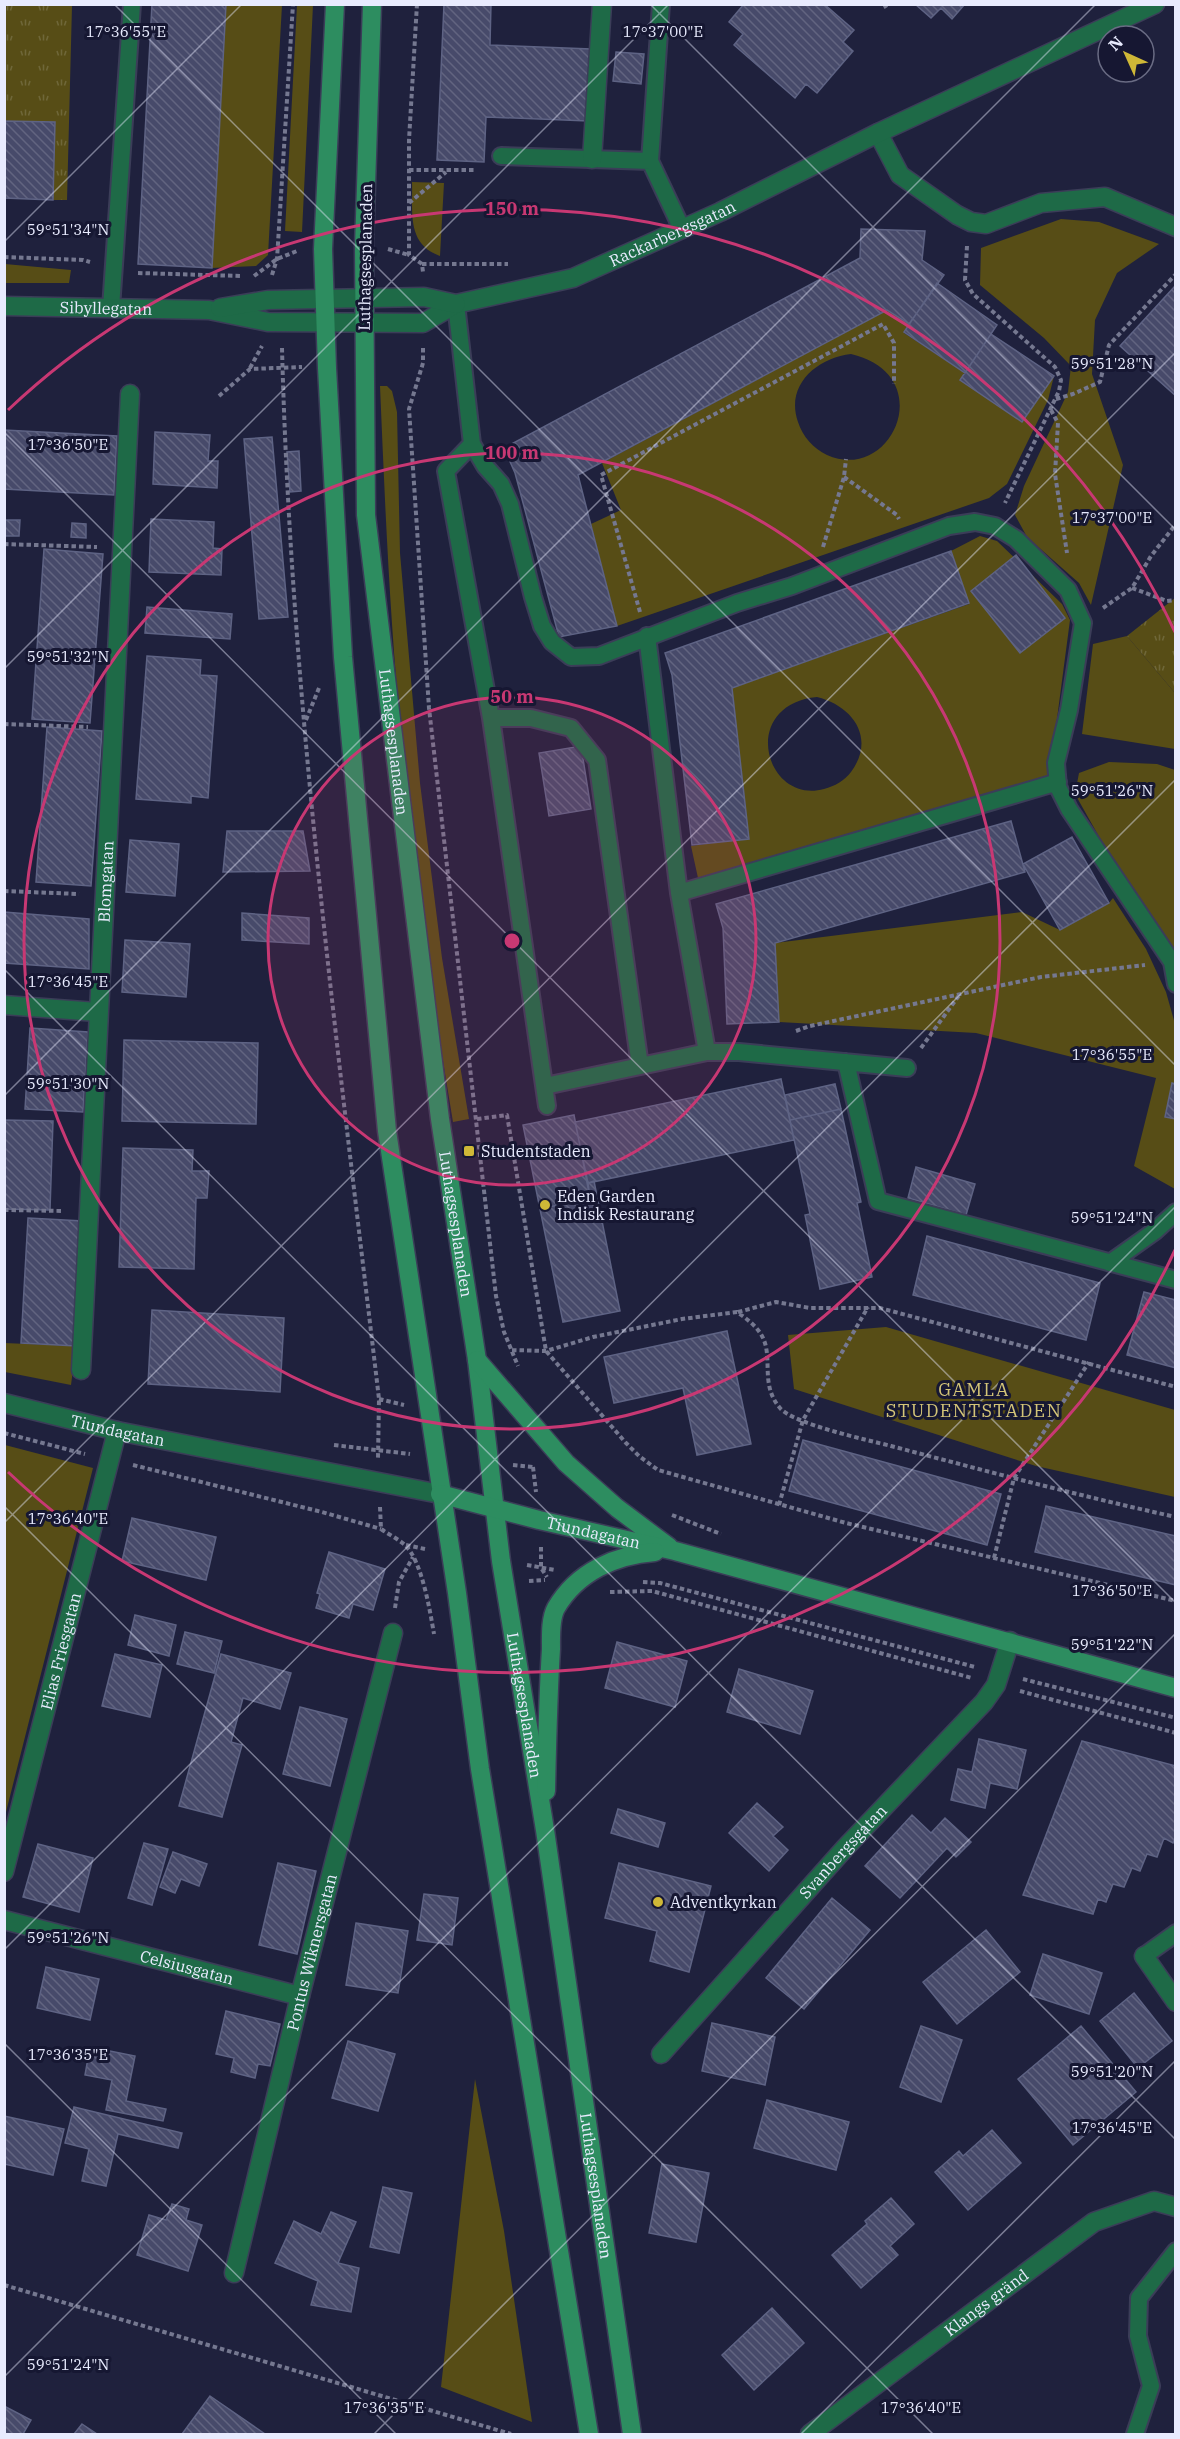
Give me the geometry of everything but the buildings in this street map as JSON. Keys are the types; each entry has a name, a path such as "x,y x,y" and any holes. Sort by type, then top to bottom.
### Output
{"main road":[{"path":"335,4 323,249 326,323 343,657 387,1131 440,1494 457,1593 480,1769 589,2434"},
{"name":"Luthagsesplanaden","path":"372,4 364,298 366,515 440,1119 477,1360 501,1561 545,1830 632,2434"},
{"path":"477,1360 554,1449 617,1508 675,1551"},
{"name":"Tiundagatan","path":"440,1494 539,1520 675,1551 1176,1688"},
{"path":"545,1830 552,1627 555,1610 586,1576 603,1564 640,1553 675,1551"}],"street":[{"path":"592,159 602,4"},
{"name":"Rackarbergsgatan","path":"326,323 423,323 456,304 573,278 682,229 878,133 1155,4"},
{"path":"878,133 900,175 957,215 971,222 986,224 1041,203 1105,197 1176,227"},
{"name":"Rackarbergsgatan","path":"325,299 424,297 456,304"},
{"name":"Sibyllegatan","path":"209,310 268,300 325,299"},
{"name":"Sibyllegatan","path":"4,306 209,310 268,322 326,323"},
{"name":"Blomgatan","path":"81,1370 97,1012 130,394"},
{"path":"4,1005 97,1012"},
{"name":"Tiundagatan","path":"4,1403 117,1431 440,1494"},
{"name":"Elias Friesgatan","path":"4,1872 117,1431"},
{"name":"Pontus Wiknersgatan","path":"234,2273 300,1996 393,1633"},
{"name":"Svanbergsgatan","path":"661,2054 845,1848 984,1702 998,1679 1010,1641"},
{"name":"Celsiusgatan","path":"4,1920 300,1996"},
{"path":"1144,1956 1176,2002"},
{"name":"Klangs gränd","path":"810,2434 1095,2222 1154,2201 1176,2207"}],"lane":[{"path":"111,308 132,4"},
{"path":"661,4 650,161 682,229"},
{"path":"501,156 650,161"},
{"path":"456,304 472,444 485,466 501,484 510,504 542,626 552,642 571,657 599,656 647,636 824,574 949,526 975,522 995,526 1017,539 1066,588 1083,623 1069,710 1056,763 1058,782 1069,809 1172,962 1176,984"},
{"path":"472,444 446,471 491,718 547,1106"},
{"path":"647,636 679,893 707,1052"},
{"path":"491,718 531,718 571,728 597,760 640,1066"},
{"path":"679,893 1058,782"},
{"path":"545,1086 707,1052 739,1052 907,1068"},
{"path":"846,1062 878,1202 1176,1280"},
{"path":"1110,1263 1155,1231 1176,1212"},
{"path":"1144,1956 1176,1933"},
{"path":"1135,2434 1151,2386 1138,2336 1139,2298 1176,2251"}],"path":[{"path":"271,280 277,259 293,4"},
{"path":"409,255 409,170 417,4"},
{"path":"409,170 476,170"},
{"path":"409,202 446,171"},
{"path":"967,245 965,280 973,294 1055,367 1061,380 1051,409 995,526"},
{"path":"379,247 409,255 422,264 423,275"},
{"path":"4,257 83,260 113,272 253,276 277,259 301,249"},
{"path":"1055,399 1100,382 1109,345 1176,274"},
{"path":"647,636 601,475 883,324 894,343 894,384"},
{"path":"219,396 250,369 264,344"},
{"path":"423,345 423,363 410,409 429,708 496,1296 504,1332 521,1372"},
{"path":"250,369 283,366"},
{"path":"1051,409 1058,423 1055,474 1071,580 1066,588"},
{"path":"824,574 821,553 844,477 846,459"},
{"path":"844,477 897,515 908,542"},
{"path":"1083,623 1132,588 1151,556 1176,524"},
{"path":"4,544 121,547"},
{"path":"1132,588 1167,601 1176,600"},
{"path":"305,722 323,679"},
{"path":"4,724 112,728"},
{"path":"4,891 103,896"},
{"path":"789,1034 810,1026 1041,977 1172,962"},
{"path":"907,1068 960,994"},
{"path":"477,1119 507,1115 546,1351 626,1443 658,1470 779,1506 1176,1601"},
{"path":"4,1210 88,1212"},
{"path":"512,1350 546,1351 593,1337 718,1313 737,1312 776,1302 810,1308 868,1308 906,1313 1176,1387"},
{"path":"779,1506 803,1420 868,1308"},
{"path":"737,1312 750,1321 763,1338 768,1385 780,1408 803,1420 1014,1478 1176,1516"},
{"path":"994,1558 1014,1478 1089,1362"},
{"path":"4,1433 322,1512 381,1529"},
{"path":"505,1585 534,1580 549,1581 542,1568 533,1467 554,1449"},
{"path":"665,1512 728,1537"},
{"path":"405,1545 450,1553"},
{"path":"393,1633 399,1582 413,1557"},
{"path":"501,1561 586,1576"},
{"path":"636,1581 660,1582 998,1679 1176,1734"},
{"path":"601,1596 608,1592 652,1591 998,1679 1176,1718"},
{"path":"428,1601 457,1593"},
{"path":"4,2285 512,2434"}],"green space":[{"path":"5,4 72,5 67,200 53,200 55,122 5,121"},
{"path":"226,5 282,5 268,255 256,266 212,268"},
{"path":"297,5 313,5 302,232 285,231"},
{"path":"412,182 444,183 440,256 421,244 416,235 412,215"},
{"path":"1061,219 1099,222 1159,244 1117,273 1095,320 1092,374 1123,465 1091,605 1079,583 1027,537 1015,515 1024,486 1068,392 1071,366 1044,338 980,285 981,248"},
{"path":"5,264 71,270 69,283 5,283"},
{"path":"887,310 909,324 904,333 965,373 960,380 1022,422 1054,376 1048,400 1007,484 989,498 617,626 591,524 621,510 602,463","holes":["851,354 878,366 894,383 900,403 897,423 887,441 871,454 850,460 827,455 817,449 809,442 798,422 795,409 800,385 816,368 838,357"]},
{"path":"380,386 387,386 392,391 397,412 400,553 420,783 442,958 469,1119 453,1122 424,934 402,744 391,610"},
{"path":"980,536 997,541 1062,604 1070,620 1050,772 1041,783 698,878 691,846 749,838 732,688 969,604 951,551","holes":["817,697 841,708 857,725 861,736 858,759 851,772 839,783 824,789 804,790 787,782 775,769 769,752 769,734 776,717 792,704"]},
{"path":"1175,598 1175,693 1127,636"},
{"path":"1127,636 1175,693 1175,749 1082,734 1093,644"},
{"path":"1109,762 1157,764 1175,770 1175,950 1125,883 1075,794 1079,773"},
{"path":"1113,898 1146,949 1166,992 1175,1024 1175,1189 1134,1166 1156,1078 976,1033 779,1022 775,943 1022,912 1060,930 1109,903"},
{"path":"886,1327 1175,1410 1175,1497 1036,1466 794,1389 788,1335"},
{"path":"4,1343 76,1346 71,1385 5,1372"},
{"path":"4,1445 93,1468 5,1816"},
{"path":"475,2079 504,2231 532,2422 441,2387"}],"place":[{"name":"Studentstaden","path":"469,1151"},
{"name":"Eden Garden Indisk Restaurang","path":"545,1205"},
{"name":"Adventkyrkan","path":"658,1902"}],"district":[{"name":"GAMLA STUDENTSTADEN","path":"974,1400"}]}
